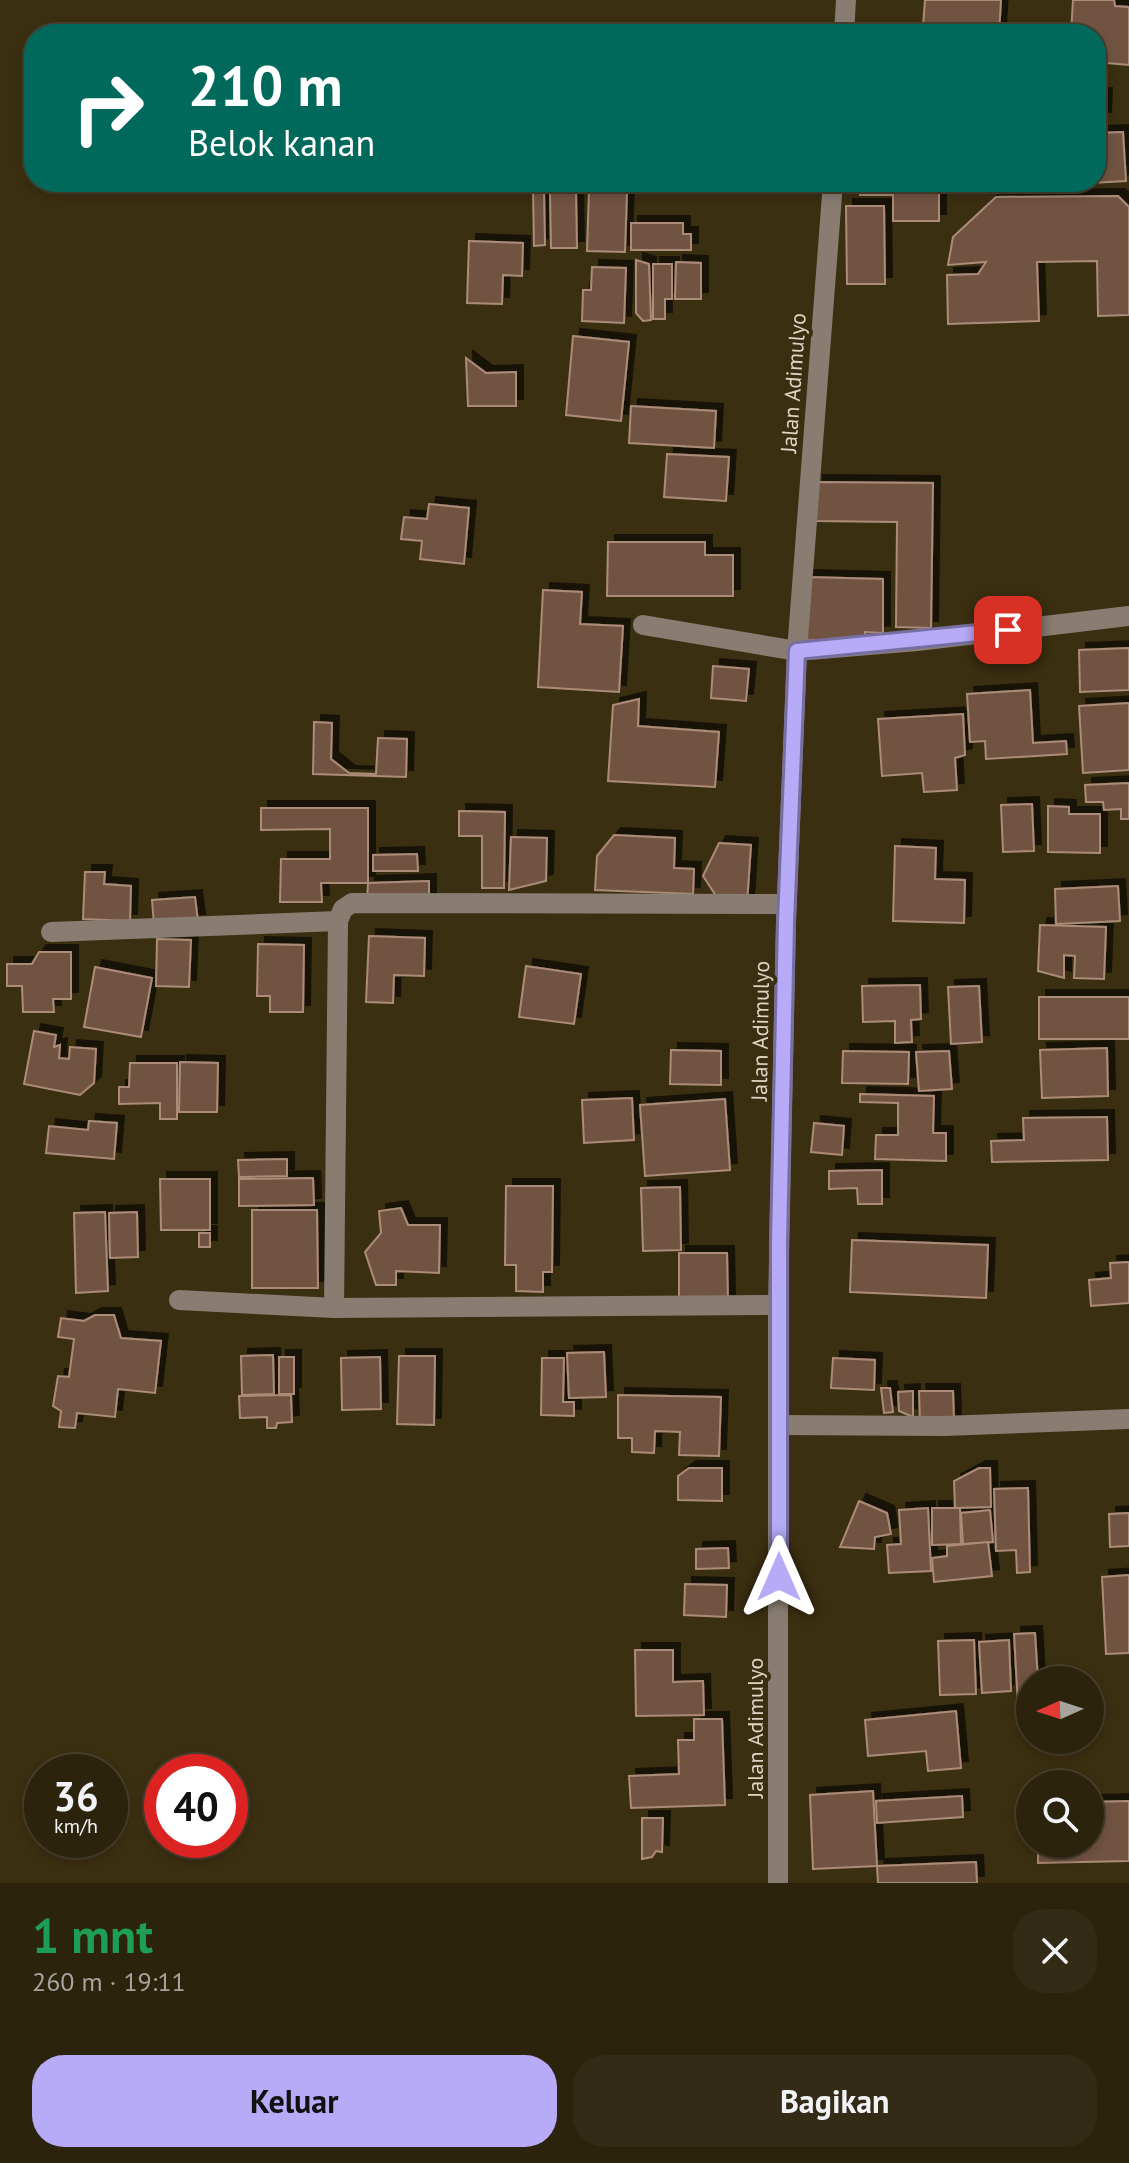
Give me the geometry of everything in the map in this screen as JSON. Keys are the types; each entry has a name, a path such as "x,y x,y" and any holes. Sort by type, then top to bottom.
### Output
{"street":[{"path":"845,24 846,0"},
{"name":"Jalan Adimulyo","path":"778,1883 778,1305 787,904 797,651 832,192"},
{"path":"643,625 797,651 917,641 1129,616"},
{"path":"334,1308 338,921 343,909 352,903 787,904"},
{"path":"51,932 338,921"},
{"path":"179,1300 334,1308 778,1305"},
{"path":"779,1425 944,1426 1129,1419"}],"building":[{"path":"925,0 1001,0 1000,24 923,24"},
{"path":"1073,0 1114,0 1115,6 1129,7 1129,65 1106,63 1106,24 1072,24"},
{"path":"1123,132 1126,181 1106,182 1106,133"},
{"path":"533,192 544,192 545,245 534,246"},
{"path":"576,192 577,248 551,248 550,193"},
{"path":"589,192 627,192 625,252 587,251"},
{"path":"860,192 939,192 939,221 893,221 893,195 860,195"},
{"path":"1118,196 1129,207 1129,315 1098,316 1097,261 1037,262 1039,321 948,324 947,275 978,274 986,262 948,265 953,237 996,197"},
{"path":"846,206 884,206 885,284 847,284"},
{"path":"631,223 683,223 683,234 691,234 691,250 631,250"},
{"path":"469,241 523,243 522,276 503,275 502,304 467,303"},
{"path":"636,260 649,264 651,320 643,321 636,313"},
{"path":"676,262 701,263 701,299 675,299"},
{"path":"653,264 672,264 672,299 665,299 665,319 653,319"},
{"path":"592,267 626,268 624,323 582,321 583,290 591,290"},
{"path":"573,336 629,342 621,421 566,415"},
{"path":"466,358 486,373 516,372 516,406 468,406"},
{"path":"631,406 716,411 714,448 629,443"},
{"path":"667,454 729,457 726,501 664,497"},
{"path":"816,482 933,483 931,628 896,627 897,522 815,521"},
{"path":"429,504 469,508 464,564 420,559 422,541 401,539 404,517 427,519"},
{"path":"608,542 705,542 705,555 733,555 733,596 607,596"},
{"path":"806,577 883,579 883,633 865,632 865,641 804,640"},
{"path":"543,590 582,592 580,624 623,626 619,692 538,687"},
{"path":"1129,648 1129,690 1080,692 1079,650"},
{"path":"713,666 749,669 746,701 711,698"},
{"path":"1030,690 1033,743 1066,741 1067,754 986,759 985,741 970,742 967,694"},
{"path":"639,699 638,726 719,732 715,787 608,781 613,705"},
{"path":"1129,703 1129,770 1083,773 1079,706"},
{"path":"963,714 965,755 955,758 957,790 924,792 922,773 882,776 878,719"},
{"path":"314,722 332,723 331,759 349,773 376,774 378,738 407,739 406,777 313,774"},
{"path":"1129,783 1129,819 1121,819 1121,809 1104,810 1103,802 1086,802 1085,785"},
{"path":"1032,804 1034,851 1003,852 1001,805"},
{"path":"1048,806 1069,807 1069,814 1100,814 1100,853 1048,852"},
{"path":"261,808 368,808 368,883 321,883 322,902 280,902 281,859 330,859 330,829 261,830"},
{"path":"459,811 505,812 504,888 482,888 482,836 459,836"},
{"path":"614,835 675,838 674,868 694,869 693,894 595,890 597,856"},
{"path":"511,837 547,838 546,881 509,890"},
{"path":"719,843 751,845 747,904 720,902 703,876"},
{"path":"895,846 936,848 935,879 965,880 964,923 893,921"},
{"path":"417,854 418,871 373,871 373,855"},
{"path":"85,872 105,872 104,884 131,886 130,921 83,919"},
{"path":"429,881 429,900 367,900 368,883"},
{"path":"1118,886 1120,921 1056,924 1055,889"},
{"path":"195,897 198,921 154,925 152,900"},
{"path":"1040,925 1106,927 1104,979 1074,978 1075,956 1064,955 1064,978 1038,971"},
{"path":"369,936 425,938 424,976 394,975 393,1003 366,1002"},
{"path":"157,939 191,940 189,987 156,986"},
{"path":"258,944 304,945 303,1012 270,1012 270,996 257,996"},
{"path":"39,952 71,952 71,999 53,999 54,1012 23,1012 22,986 7,986 7,964 32,964"},
{"path":"526,966 581,974 574,1024 519,1017"},
{"path":"95,967 152,978 141,1037 84,1027"},
{"path":"920,985 921,1019 911,1020 912,1042 895,1043 895,1021 863,1022 862,986"},
{"path":"979,986 982,1042 951,1044 948,987"},
{"path":"1039,997 1129,997 1129,1039 1039,1039"},
{"path":"34,1031 56,1035 54,1047 60,1045 59,1058 69,1059 70,1047 96,1049 94,1083 80,1095 24,1084"},
{"path":"1107,1048 1108,1096 1042,1098 1040,1050"},
{"path":"671,1050 721,1051 721,1085 670,1084"},
{"path":"843,1051 909,1052 908,1084 842,1083"},
{"path":"949,1051 952,1089 919,1091 916,1052"},
{"path":"180,1062 218,1063 217,1112 179,1112"},
{"path":"130,1063 177,1063 177,1119 160,1119 160,1103 119,1104 119,1087 129,1087"},
{"path":"860,1094 934,1096 933,1133 946,1133 946,1161 875,1159 876,1135 898,1135 898,1103 860,1102"},
{"path":"632,1098 634,1140 584,1143 582,1100"},
{"path":"725,1099 730,1170 645,1176 640,1105"},
{"path":"1107,1117 1108,1160 992,1162 991,1141 1024,1140 1023,1118"},
{"path":"89,1121 117,1123 114,1159 46,1153 49,1126 88,1130"},
{"path":"814,1123 844,1126 842,1155 811,1152"},
{"path":"287,1159 287,1176 239,1177 238,1160"},
{"path":"882,1170 882,1204 858,1204 857,1188 829,1189 829,1171"},
{"path":"313,1178 314,1205 239,1206 239,1179"},
{"path":"160,1179 210,1179 210,1230 161,1230"},
{"path":"506,1186 553,1186 552,1272 543,1272 543,1292 516,1291 516,1265 505,1265"},
{"path":"680,1187 681,1250 643,1251 641,1188"},
{"path":"401,1208 408,1225 440,1225 439,1273 396,1271 396,1285 376,1285 365,1252 381,1233 379,1211"},
{"path":"252,1210 317,1210 318,1288 252,1288"},
{"path":"105,1212 108,1291 76,1293 74,1213"},
{"path":"137,1212 138,1257 110,1258 109,1213"},
{"path":"199,1233 210,1233 210,1247 199,1247"},
{"path":"852,1240 988,1245 986,1298 850,1292"},
{"path":"679,1253 727,1253 728,1301 679,1302"},
{"path":"1129,1262 1129,1303 1091,1306 1089,1280 1111,1278 1110,1263"},
{"path":"95,1315 114,1315 121,1338 161,1341 155,1393 118,1389 115,1417 77,1413 75,1428 59,1427 61,1411 53,1406 58,1376 69,1377 74,1339 58,1337 61,1318 84,1321"},
{"path":"604,1352 606,1397 569,1398 567,1353"},
{"path":"273,1355 274,1394 242,1395 241,1356"},
{"path":"399,1356 435,1356 434,1425 397,1424"},
{"path":"279,1357 294,1357 294,1394 279,1394"},
{"path":"380,1357 381,1409 342,1410 341,1358"},
{"path":"542,1358 564,1358 563,1402 574,1402 574,1416 541,1415"},
{"path":"833,1358 875,1360 874,1390 831,1388"},
{"path":"881,1388 890,1388 893,1412 884,1413"},
{"path":"913,1391 913,1417 899,1411 898,1392"},
{"path":"919,1391 953,1391 954,1421 920,1422"},
{"path":"291,1395 292,1422 277,1423 276,1428 267,1428 267,1417 240,1418 239,1396"},
{"path":"618,1395 721,1397 719,1456 679,1455 680,1432 655,1431 654,1453 632,1452 632,1438 618,1438"},
{"path":"689,1468 722,1468 722,1501 678,1500 678,1476"},
{"path":"979,1468 990,1468 991,1507 955,1508 954,1481"},
{"path":"1028,1488 1030,1572 1017,1573 1016,1550 996,1551 994,1489"},
{"path":"859,1501 887,1513 891,1534 875,1537 874,1549 840,1547"},
{"path":"928,1508 931,1571 889,1573 887,1545 901,1544 899,1510"},
{"path":"932,1508 960,1508 961,1544 932,1545"},
{"path":"990,1510 993,1542 963,1544 961,1513"},
{"path":"1129,1513 1129,1546 1110,1547 1109,1514"},
{"path":"988,1542 992,1576 934,1582 932,1558 947,1556 947,1546"},
{"path":"728,1548 729,1568 696,1569 696,1549"},
{"path":"1129,1575 1129,1653 1106,1654 1102,1577"},
{"path":"685,1584 727,1585 726,1617 684,1615"},
{"path":"1035,1633 1037,1666 1016,1666 1016,1670 1014,1634"},
{"path":"974,1640 976,1694 940,1695 938,1641"},
{"path":"1009,1640 1011,1691 982,1693 979,1642"},
{"path":"635,1650 673,1650 673,1682 703,1681 704,1715 636,1716"},
{"path":"956,1711 961,1768 928,1771 926,1751 868,1756 865,1720"},
{"path":"694,1719 722,1719 725,1805 631,1808 629,1776 679,1774 678,1740 694,1740"},
{"path":"873,1791 877,1866 813,1869 810,1795"},
{"path":"962,1796 963,1817 877,1823 876,1801"},
{"path":"1129,1801 1129,1861 1038,1863 1038,1858 1104,1858 1104,1802"},
{"path":"642,1818 663,1818 662,1852 656,1851 652,1857 642,1859"},
{"path":"976,1862 977,1883 878,1883 877,1866"}],"route":[{"path":"779,1577 779,1241 786,922 797,651 1008,630"}]}
